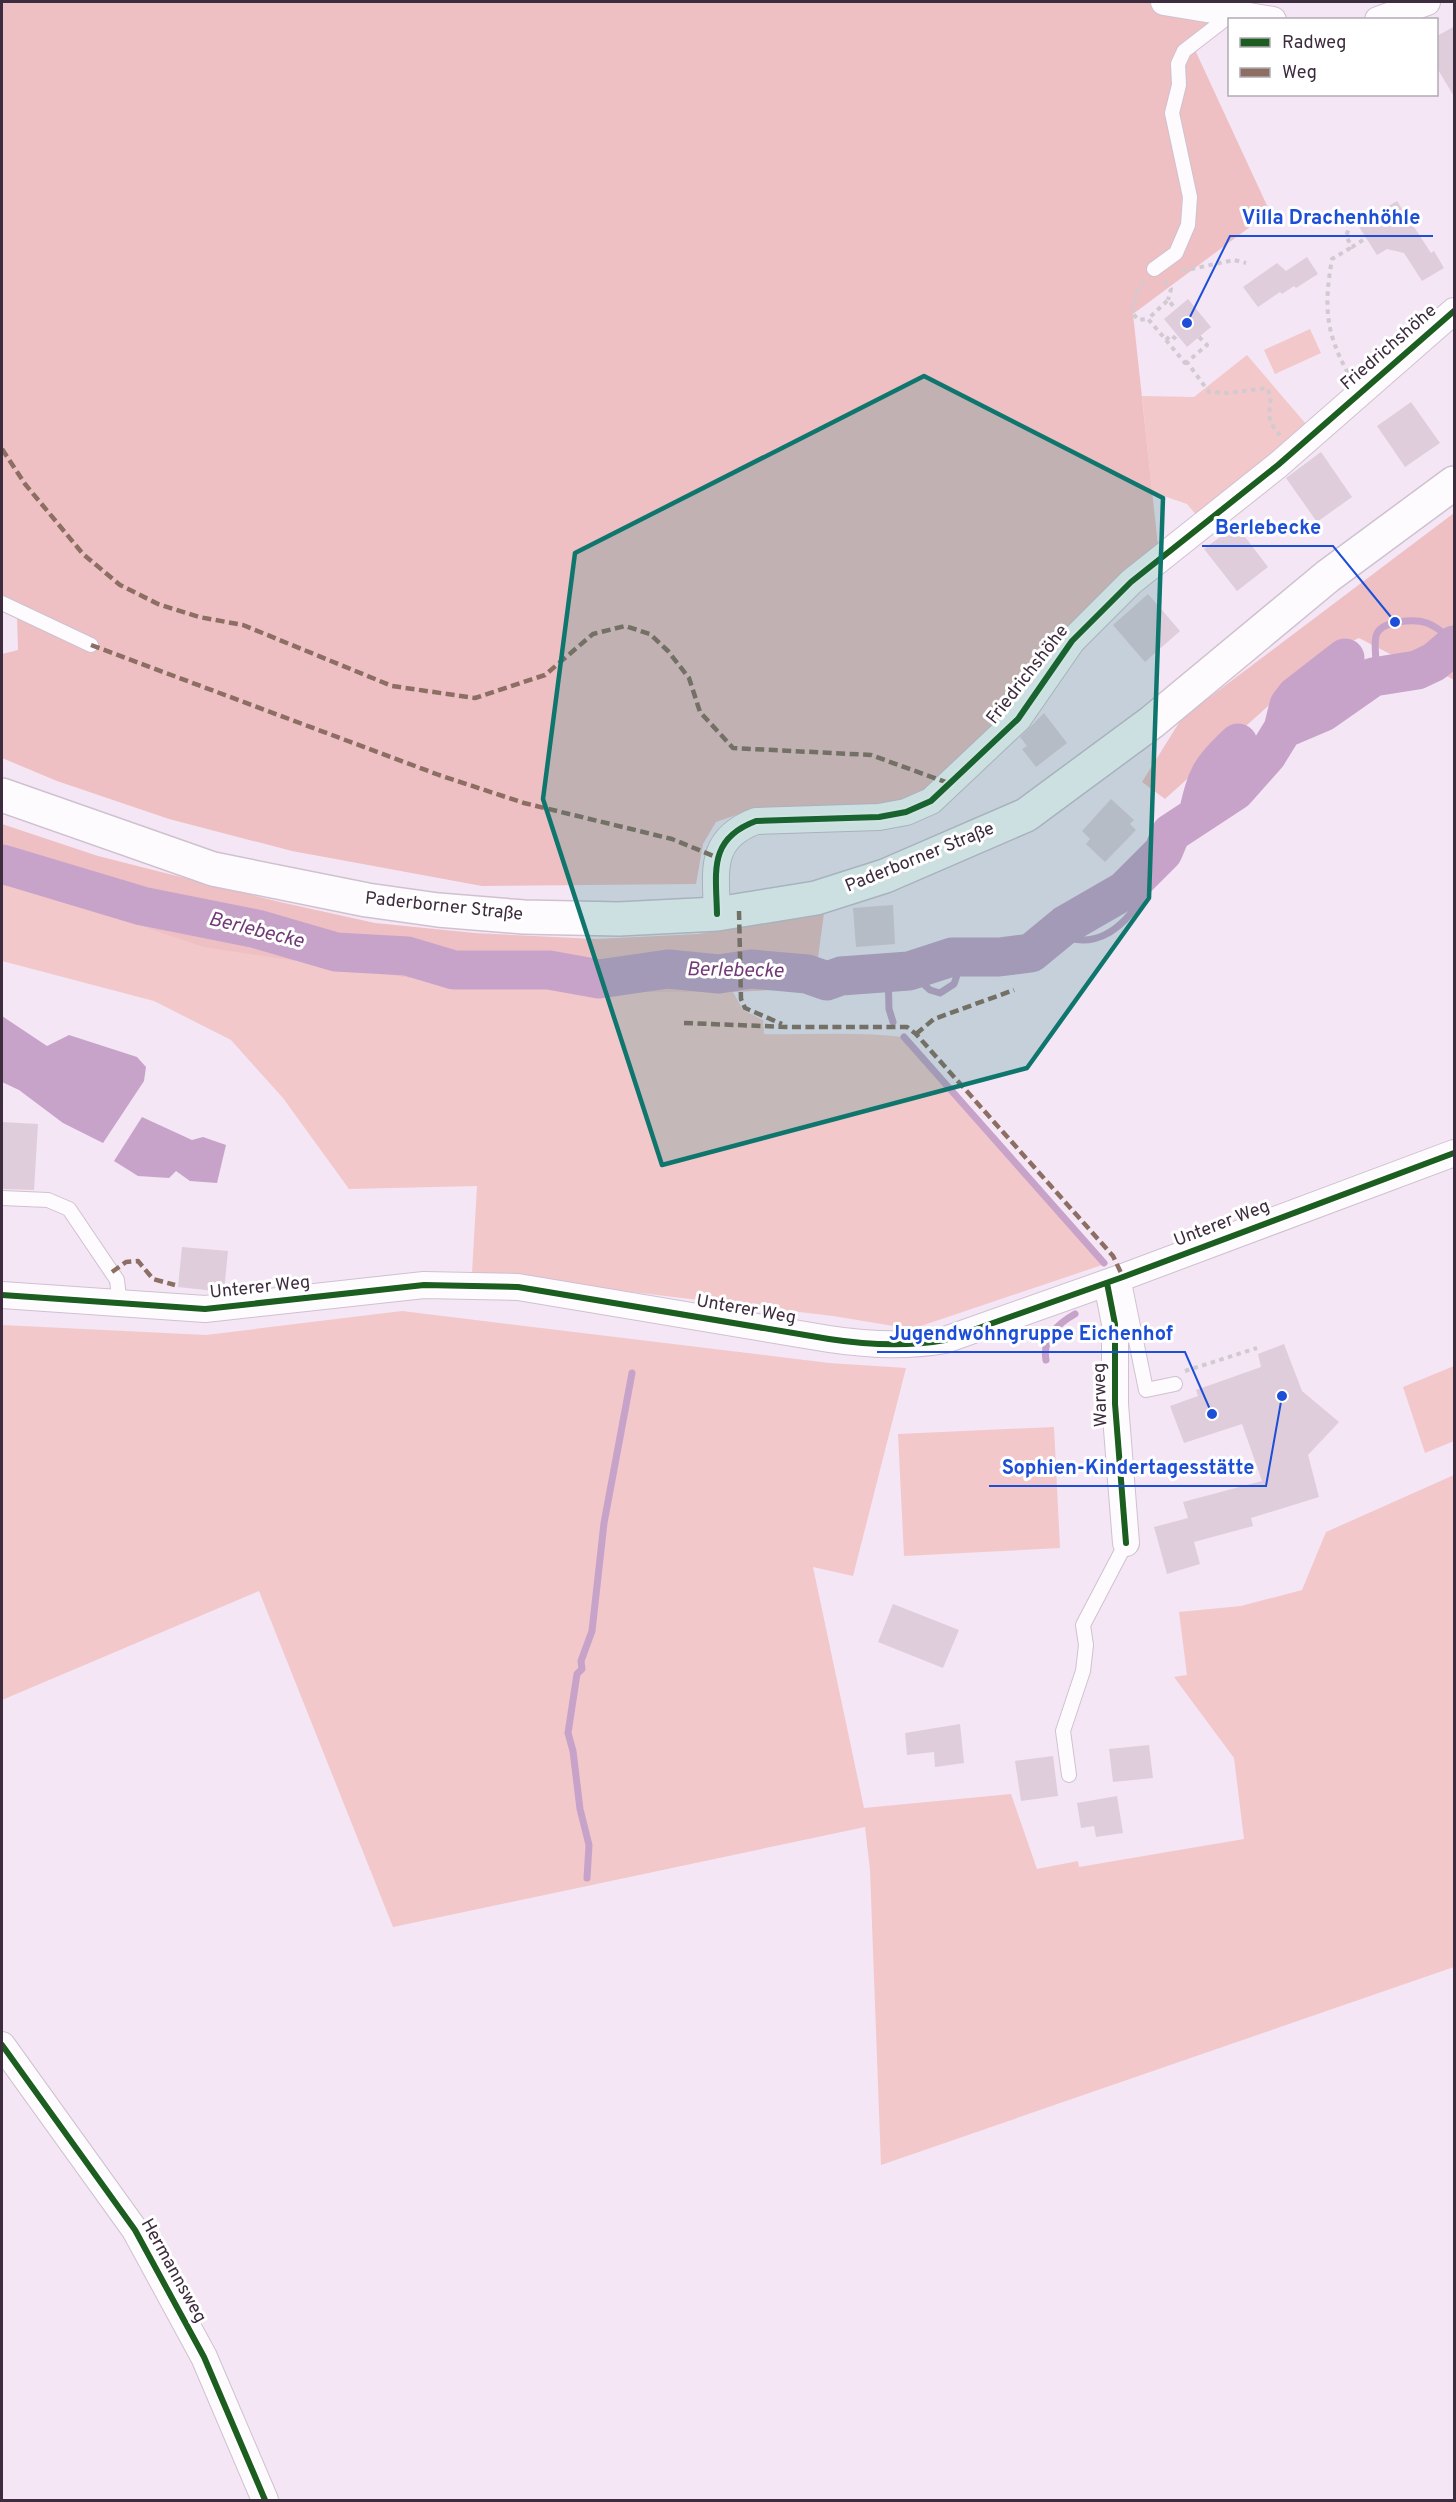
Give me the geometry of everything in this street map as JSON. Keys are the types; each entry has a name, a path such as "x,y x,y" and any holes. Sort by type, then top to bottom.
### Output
{"main road":[{"name":"Paderborner Straße","path":"2,795 213,869 367,900 438,910 524,917 619,919 717,914 816,898 885,876 1026,815 1108,757 1328,576 1455,483"}],"street":[{"path":"1164,2 1259,18"},
{"path":"1383,18 1427,2"},
{"name":"Friedrichshöhe","path":"717,914 716,857 730,835 741,826 756,821 879,817 906,813 932,801 1018,719 1072,640 1131,582 1295,450 1455,311"},
{"name":"Unterer Weg","path":"2,1295 120,1305 205,1309 424,1285 518,1287 829,1339 867,1344 903,1345 945,1340 1115,1280 1455,1153"},
{"name":"Warweg","path":"1115,1280 1115,1404 1126,1543"},
{"name":"Hermannsweg","path":"2,2045 135,2230 204,2357 265,2500"}],"lane":[{"path":"1159,274 1176,254 1188,225 1190,197 1172,113 1179,85 1178,64 1184,51 1232,14"},
{"path":"2,603 91,645"},
{"path":"2,1198 48,1200 69,1209 117,1280 120,1305"},
{"path":"1115,1280 1146,1390 1175,1384"},
{"path":"1069,1775 1063,1731 1083,1671 1086,1645 1083,1625 1126,1543"}],"path":[{"path":"1352,247 1346,236 1350,226 1372,208 1376,214"},
{"path":"1347,370 1337,355 1329,331 1326,300 1332,259 1363,240"},
{"path":"1159,274 1171,289 1168,300 1148,319 1139,320 1132,313 1137,291 1159,274 1186,271 1234,260 1246,263"},
{"path":"1168,300 1176,309"},
{"path":"1148,319 1185,363 1187,362 1209,392 1228,393 1267,388 1271,396 1268,417 1271,426 1295,450"},
{"path":"1166,340 1171,335 1176,339"},
{"path":"1187,362 1207,345 1199,337"},
{"path":"1184,1371 1257,1348"}],"highlighted area":[{"path":"924,376 1163,498 1149,898 1027,1068 662,1165 543,799 575,553"}],"shaded area":[{"path":"2,2 1242,2 1241,7 1196,52 1270,212 1133,314 1158,546 999,733 893,826 742,813 716,822 703,844 696,884 482,886 292,851 169,819 57,781 2,758 2,654 18,650 17,614 2,603"},
{"path":"1310,329 1321,353 1275,374 1264,350"},
{"path":"1247,355 1306,424 1198,517 1187,504 1152,492 1142,396 1194,397"},
{"path":"1454,513 1454,680 1411,657 1392,655 1359,638 1328,652 1165,799 1142,782 1182,718"},
{"path":"2,824 98,856 280,902 375,923 475,933 596,939 698,934 824,913 814,988 733,992 612,992 415,979 204,947 43,893 2,886"},
{"path":"2,886 43,893 315,963 415,979 612,992 733,992 743,1010 763,1020 764,1034 855,1034 909,1038 1108,1263 912,1329 833,1316 472,1273 477,1186 349,1189 283,1098 231,1040 154,1001 2,961"},
{"path":"2,1016 47,1046 69,1035 137,1057 146,1067 144,1081 103,1143 63,1123 19,1090 2,1082"},
{"path":"142,1117 192,1140 203,1137 226,1145 217,1183 190,1181 176,1171 169,1178 138,1176 114,1161"},
{"path":"402,1311 829,1363 906,1368 853,1576 813,1567 864,1808 1011,1794 1037,1869 1078,1861 1079,1867 1244,1839 1234,1758 1174,1677 1187,1675 1179,1612 1241,1606 1302,1590 1326,1532 1454,1475 1454,1967 881,2165 870,1870 865,1827 393,1927 259,1591 2,1700 2,1325 206,1335"},
{"path":"1454,1366 1454,1441 1425,1453 1403,1387"},
{"path":"1054,1427 1060,1548 904,1556 898,1434"}],"building":[{"path":"1455,26 1455,98 1438,70 1438,35"},
{"path":"1397,201 1431,253 1434,251 1444,268 1422,281 1404,253 1387,249 1377,255 1359,227 1368,222 1367,219"},
{"path":"1307,257 1318,274 1296,288 1294,286 1282,294 1280,292 1258,307 1243,287 1277,263 1286,271"},
{"path":"1188,299 1211,327 1187,347 1164,319"},
{"path":"1411,402 1440,443 1405,467 1377,426"},
{"path":"1321,452 1352,497 1317,522 1286,478"},
{"path":"1236,525 1268,567 1237,591 1204,549"},
{"path":"1148,594 1180,631 1145,662 1113,625"},
{"path":"1044,713 1067,743 1036,767 1022,749 1027,746 1020,737"},
{"path":"1111,799 1134,820 1130,824 1136,830 1105,862 1086,844 1090,839 1082,831"},
{"path":"893,905 895,944 856,947 853,908"},
{"path":"2,1122 38,1124 34,1190 2,1189"},
{"path":"182,1247 228,1251 224,1292 178,1287"},
{"path":"1284,1344 1302,1391 1339,1422 1308,1455 1319,1497 1251,1518 1253,1526 1194,1542 1200,1564 1167,1574 1154,1527 1188,1518 1183,1502 1262,1481 1242,1424 1184,1443 1170,1406 1198,1396 1196,1390 1261,1367 1258,1354"},
{"path":"893,1604 959,1630 943,1668 878,1642"},
{"path":"960,1724 964,1763 935,1767 934,1752 907,1755 905,1733"},
{"path":"1149,1745 1153,1778 1113,1782 1109,1749"},
{"path":"1053,1756 1058,1796 1021,1801 1015,1761"},
{"path":"1117,1796 1123,1833 1096,1837 1094,1826 1081,1828 1077,1803"}],"waterway":[{"name":"Berlebecke","path":"1373,677 1376,665 1376,636 1384,627 1398,622 1422,622 1434,626 1454,641"},
{"name":"Berlebecke","path":"2,864 142,906 257,929 336,952 407,956 454,970 549,970 599,979 668,969 719,974 751,969 807,974 827,981 841,976 909,971 952,957 999,957 1031,953 1065,925 1124,891 1163,852 1171,833 1235,791 1267,755 1283,729 1323,712 1373,677 1417,670 1434,662 1454,645"},
{"path":"1283,729 1289,705 1296,696 1345,658"},
{"path":"1198,814 1210,774 1238,743"},
{"path":"1057,933 1077,940 1095,939 1111,931 1125,920 1138,904 1149,887 1163,852"},
{"path":"909,971 930,990 940,993 954,984 963,957"},
{"path":"888,973 889,1009 893,1022"},
{"path":"904,1037 1104,1263"},
{"path":"1046,1360 1046,1345 1052,1332 1075,1314"},
{"path":"587,1878 589,1845 580,1809 573,1751 568,1733 577,1674 582,1669 581,1661 592,1631 604,1523 632,1373"}],"marked path":[{"path":"2,449 25,484 83,554 120,585 158,604 199,617 243,625 392,686 475,698 545,675 593,634 625,626 650,634 668,651 689,678 700,712 733,748 871,755 951,784"},
{"path":"91,645 439,775 524,803 672,839 716,857"},
{"path":"739,911 741,999 745,1008 782,1024"},
{"path":"916,1034 934,1019 1014,990"},
{"path":"684,1023 788,1027 907,1027 916,1034 1113,1256 1123,1277"},
{"path":"112,1272 126,1262 138,1261 153,1279 175,1285"}],"cycle path":[{"path":"717,914 718,858 722,847 730,837 741,828 756,821 879,817 906,812 931,801 1018,719 1072,641 1131,582 1278,465 1454,311"},
{"path":"2,1295 205,1309 424,1285 518,1287 829,1339 873,1344 916,1344 945,1340 1123,1277 1454,1153"},
{"path":"1107,1283 1115,1324 1115,1404 1126,1543"},
{"path":"2,2045 135,2230 204,2357 265,2500"}],"place":[{"name":"Villa Drachenhöhle","path":"1187,323"},
{"name":"Berlebecke","path":"1395,622"},
{"name":"Sophien-Kindertagesstätte","path":"1282,1396"},
{"name":"Jugendwohngruppe Eichenhof","path":"1212,1414"}]}
